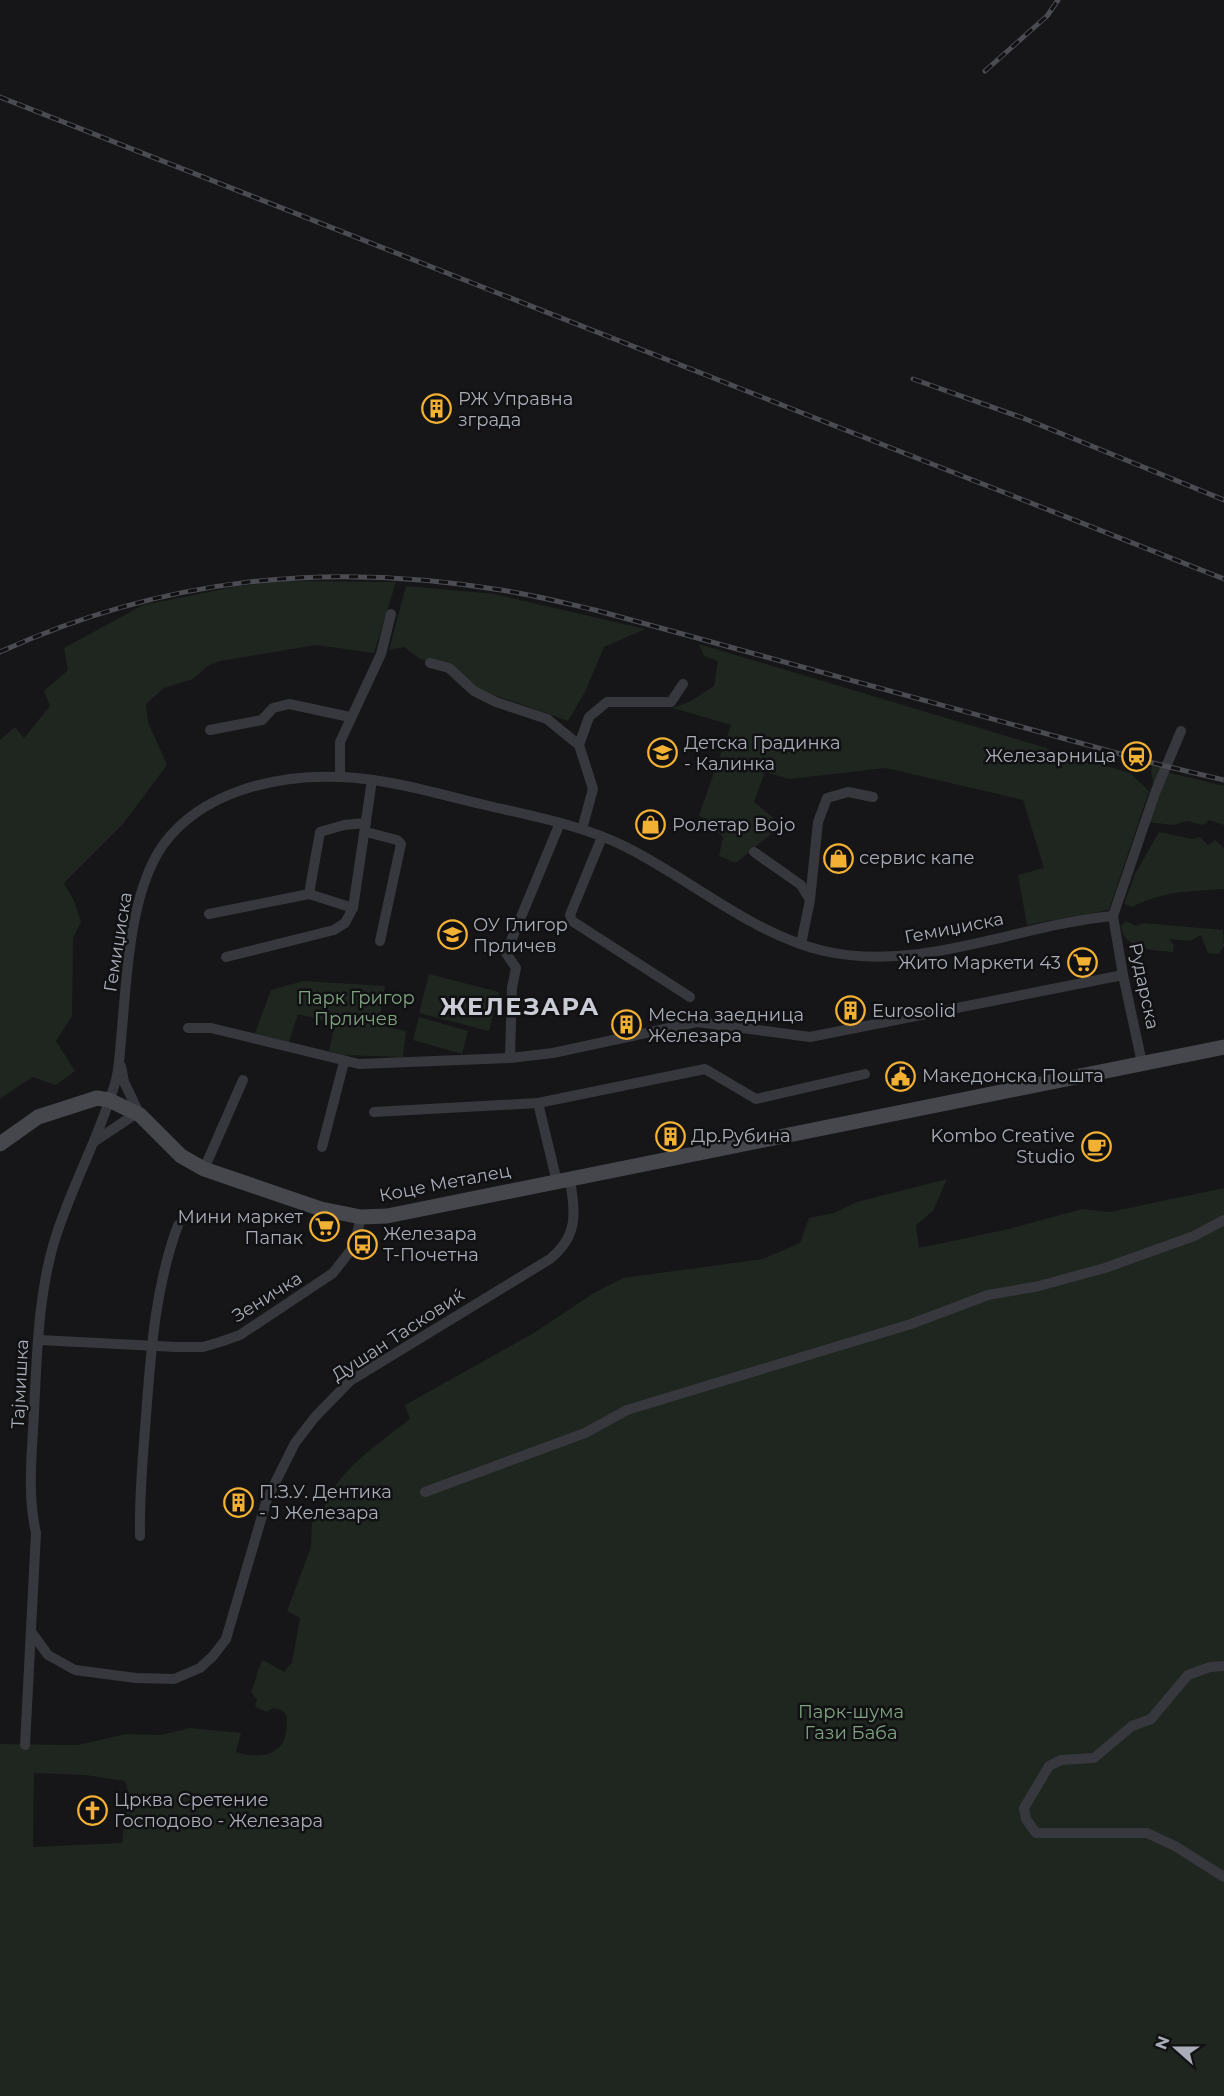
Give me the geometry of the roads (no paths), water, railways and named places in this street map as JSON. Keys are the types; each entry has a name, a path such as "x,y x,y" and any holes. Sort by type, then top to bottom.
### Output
{"street":[{"path":"340,777 340,742 381,654 392,614"},
{"path":"430,663 449,668 474,691 547,719 579,745 593,789 582,830"},
{"path":"579,745 589,717 607,702 671,702 683,684"},
{"path":"210,730 262,720 280,705 289,704 350,717"},
{"path":"1113,916 1155,793 1181,731"},
{"name":"Гемиџиска","path":"109,1100 120,1063 121,1031 139,903 146,879 162,846 186,819 223,797 287,780 340,777 372,780 560,823 602,837 646,858 744,918 801,944 853,956 918,955 1113,916"},
{"path":"226,957 334,930 345,923 353,908 372,780"},
{"path":"801,944 810,900 818,822 827,798 849,792 873,797"},
{"path":"510,1058 512,988 516,968 506,953 560,823"},
{"path":"309,894 320,832 344,825 366,827 397,840 401,844 380,941"},
{"path":"602,837 570,915 572,921 690,997"},
{"path":"754,852 801,885 810,900"},
{"path":"208,914 309,894 353,908"},
{"name":"Рударска","path":"1113,916 1142,1063"},
{"path":"188,1028 211,1028 247,1035 344,1062 375,1065 510,1058 564,1051 697,1022 810,1037 1123,975"},
{"name":"Коце Металец","path":"109,1100 139,1114 182,1156 204,1169 296,1202 361,1217 387,1216 952,1104 1224,1047"},
{"path":"322,1147 344,1062"},
{"name":"Коце Металец","path":"120,1063 124,1082 139,1114"},
{"path":"374,1113 538,1103 705,1069 756,1099 864,1074"},
{"path":"204,1169 243,1080"},
{"path":"0,1144 12,1133 46,1114 97,1098 109,1100"},
{"name":"Тајмишка","path":"25,1745 36,1533 30,1502 44,1284 55,1239 109,1100"},
{"path":"538,1103 563,1180"},
{"path":"95,1141 139,1114"},
{"name":"Душан Тасковиќ","path":"32,1633 37,1644 60,1664 93,1673 136,1678 174,1679 206,1663 226,1639 267,1499 295,1443 350,1381 550,1259 563,1248 572,1234 573,1224 563,1180"},
{"name":"Зеничка","path":"39,1340 203,1347 240,1335 333,1273 354,1245 361,1217"},
{"path":"425,1492 585,1434 627,1410 911,1324 988,1295 1039,1286 1105,1268 1194,1236 1224,1220"},
{"path":"140,1536 141,1487 157,1296 178,1226"},
{"path":"1224,1666 1210,1667 1188,1675 1151,1719 1132,1726 1094,1758 1061,1760 1048,1766 1024,1808 1026,1819 1036,1833 1147,1833 1175,1846 1224,1877"}],"railway":[{"path":"985,71 1047,16 1058,0"},
{"path":"0,97 1224,579"},
{"path":"913,379 1023,418 1224,500"},
{"path":"0,652 61,627 122,607 184,592 246,582 308,577 371,577 436,581 513,592 595,610 1153,763 1224,780"}],"place":[{"name":"РЖ Управна зграда","path":"437,409"},
{"name":"Детска Градинка - Калинка","path":"663,753"},
{"name":"Железарница","path":"1137,756"},
{"name":"Ролетар Војо","path":"651,825"},
{"name":"сервис капе","path":"838,858"},
{"name":"ОУ Глигор Прличев","path":"452,935"},
{"name":"Жито Маркети 43","path":"1082,963"},
{"name":"Eurosolid","path":"851,1011"},
{"name":"Месна заедница Железара","path":"627,1025"},
{"name":"Македонска Пошта","path":"901,1076"},
{"name":"Др.Рубина","path":"670,1136"},
{"name":"Kombo Creative Studio","path":"1096,1146"},
{"name":"Мини маркет Папак","path":"324,1227"},
{"name":"Железара Т-Почетна","path":"362,1244"},
{"name":"П.З.У. Дентика - Ј Железара","path":"238,1502"},
{"name":"Црква Сретение Господово - Железара","path":"93,1810"}],"district":[{"name":"ЖЕЛЕЗАРА","path":"520,1007"}],"park label":[{"name":"Парк Григор Прличев","path":"356,1008"},
{"name":"Парк-шума Гази Баба","path":"851,1722"}]}
